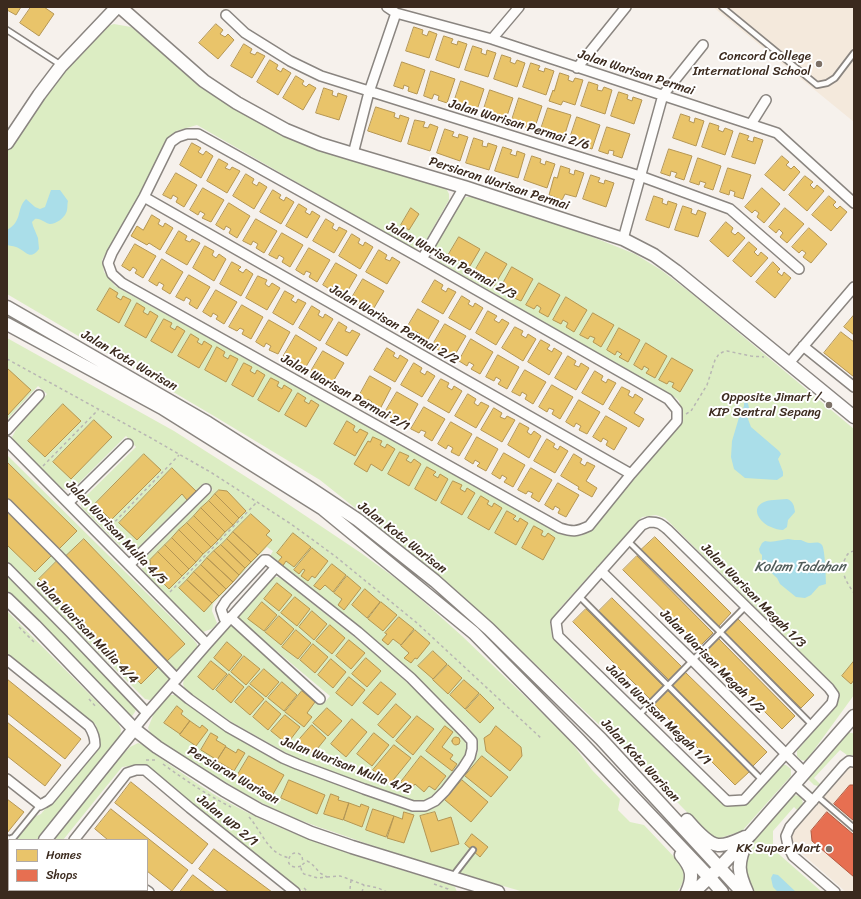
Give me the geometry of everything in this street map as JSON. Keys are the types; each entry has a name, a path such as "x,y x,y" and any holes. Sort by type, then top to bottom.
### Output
{"street":[{"name":"Persiaran Warisan Permai","path":"7,143 39,94 61,66 118,7 204,81 237,103 286,130 320,144 464,187 623,239 654,255 786,360 854,417"},
{"name":"Jalan Warisan Permai","path":"387,7 492,39 777,133 854,203"},
{"path":"492,39 519,7"},
{"path":"577,68 626,7"},
{"path":"353,154 369,92 404,11"},
{"name":"Jalan Warisan Permai 2/6","path":"226,15 245,33 290,62 321,76 640,176 730,209 799,269"},
{"path":"623,239 663,95 703,45"},
{"path":"751,124 766,100"},
{"name":"Jalan Warisan Permai 2/3","path":"144,197 171,142 178,137 187,134 198,134 668,399 677,410 677,419"},
{"path":"422,259 464,187"},
{"name":"Jalan Warisan Permai 2/1","path":"144,197 108,263 112,274 122,283 560,528 571,531 589,526 631,474"},
{"name":"Jalan Warisan Permai 2/2","path":"144,197 631,474"},
{"path":"786,360 803,346 853,290"},
{"name":"Jalan Kota Warisan","path":"7,307 208,423 358,520 435,581 489,629 601,739 720,867"},
{"name":"Jalan Kota Warisan","path":"7,324 162,408 323,509 474,633 580,741 722,892"},
{"path":"803,346 854,387"},
{"path":"7,430 39,395"},
{"path":"631,474 677,419"},
{"name":"Jalan Warisan Mulia 4/5","path":"7,441 207,644"},
{"path":"68,503 128,444"},
{"path":"130,565 206,489"},
{"path":"7,504 58,555 174,682"},
{"name":"Jalan Warisan Megah 1/3","path":"628,541 642,525 649,522 661,524 829,688 834,695 832,703 812,726"},
{"path":"579,596 628,541"},
{"path":"46,839 134,729 228,620 276,567 267,560 264,560 246,578 226,602 221,610 224,618 228,620 320,699"},
{"name":"Jalan Warisan Mulia 4/2","path":"174,682 189,699 228,727 283,758 297,764 364,790 413,806 425,806 435,801 445,791 470,757 472,741 411,678 358,632 276,567"},
{"name":"Jalan Warisan Mulia 4/4","path":"7,568 147,714"},
{"name":"Jalan Warisan Megah 1/2","path":"601,572 804,772"},
{"name":"Jalan Warisan Megah 1/1","path":"579,596 556,622 558,636 727,801 744,800 762,780"},
{"name":"Persiaran Warisan","path":"7,600 35,626 134,729 157,747 224,790 259,810 311,833 450,884 498,892"},
{"path":"7,660 89,726 95,738 95,745 49,800 40,805 7,779"},
{"path":"694,892 750,835 804,772 852,721"},
{"path":"762,780 812,726"},
{"path":"601,739 641,772 712,844 725,844 750,835"},
{"path":"580,741 618,788 687,863 692,874 687,892"},
{"path":"835,892 793,856 788,846 786,836 790,827 844,765 848,761 854,762"},
{"name":"Jalan WP 2/1","path":"79,838 127,773 136,770 145,770 295,892"},
{"path":"794,784 815,799"},
{"path":"747,892 739,868 740,859 750,835"},
{"path":"720,867 742,892"}],"lane":[{"path":"722,7 817,85 827,83 835,78 854,54"},
{"path":"7,30 61,66"},
{"path":"628,541 812,726"},
{"path":"579,596 762,780"},
{"path":"639,715 745,607"},
{"path":"815,799 854,828"},
{"path":"7,838 9,839 14,837 40,805"},
{"path":"450,884 473,850"}],"path":[{"path":"677,419 687,414 691,410 707,385 715,360 721,353 732,351 751,356 786,360"},
{"path":"7,359 212,473 291,524 335,556 417,623 542,739"},
{"path":"37,471 98,409"},
{"path":"101,536 180,455"},
{"path":"163,600 257,502"},
{"path":"854,551 850,551 847,554 843,563 845,577 849,586 854,592"},
{"path":"246,815 272,848 280,855 288,858"},
{"path":"288,858 292,854 299,853 303,859 301,868 302,872 306,875 318,878 340,876 387,892"},
{"path":"288,858 288,862 296,868 307,862 311,863 327,877"},
{"path":"351,880 351,892"},
{"path":"450,884 450,892"},
{"path":"362,892 364,885"}],"shaded area":[{"name":"Concord College International School","path":"713,7 854,7 854,122"},
{"path":"850,765 854,765 854,892 846,892 792,845 790,837 795,828"}],"green space":[{"path":"114,24 131,27 157,48 200,87 230,106 276,131 357,162 443,187 449,194 449,200 424,244 420,248 413,249 197,125 176,131 102,260 104,272 115,286 551,529 563,535 581,536 592,529 683,421 679,401 436,260 433,254 434,246 462,200 466,197 476,197 585,234 635,254 661,270 691,293 854,429 854,695 806,761 801,760 797,756 797,751 838,702 839,693 834,685 665,518 656,515 642,517 560,608 550,622 552,637 725,805 745,803 781,765 786,765 791,769 791,776 742,831 717,839 708,834 630,754 492,623 429,567 320,480 7,294 7,150 37,102 102,28"},
{"path":"7,338 174,431 270,492 361,553 406,586 462,636 572,743 592,770 620,799 618,810 630,822 644,825 677,860 683,870 684,879 677,892 524,892 464,875 365,843 285,814 227,784 152,736 148,728 154,713 170,695 180,696 198,712 226,731 285,765 406,809 422,812 436,807 474,761 478,752 478,743 469,728 411,671 270,556 273,551 267,547 213,604 212,611 217,623 214,627 203,632 197,628 150,580 142,569 142,563 145,558 213,490 204,483 136,550 125,550 122,548 81,506 83,499 136,447 126,436 74,488 68,490 61,488 14,442 12,437 17,428 47,394 38,386 7,420"},
{"path":"7,455 197,644 197,648 150,700 145,699 7,561"},
{"path":"7,576 40,608 136,709 132,716 125,713 33,615 7,591"},
{"path":"273,577 278,577 283,580 368,648 414,689 455,729 465,741 467,748 466,754 460,765 438,791 429,799 419,802 406,799 290,755 233,723 185,689 183,684 186,675 228,626 234,625 325,702 330,696 241,621 239,617 240,613"},
{"path":"7,611 118,723 121,729 120,738 38,839 16,839 34,817 41,814 99,742 96,725 7,653"},
{"path":"846,732 854,734 854,755 847,755 840,750 814,778 820,784 818,786 814,785 807,776"},
{"path":"138,743 141,744 212,793 278,827 364,858 451,885 455,887 457,892 304,892 143,764 122,767 64,839 55,839 130,747"},
{"path":"794,795 800,796 803,806 799,812 794,807 773,831 773,849 822,892 756,892 746,876 744,859 758,834 790,797"}],"water":[{"path":"51,190 60,190 68,201 67,210 64,217 55,223 50,224 37,219 32,222 38,238 39,249 34,254 30,255 17,247 7,245 7,230 15,223 21,207 26,199 35,207 40,209 45,207"},
{"path":"746,395 750,412 748,419 751,427 781,454 778,459 783,476 777,480 745,478 734,469 731,457 732,441 744,406 744,397"},
{"name":"Kolam Tadahan","path":"787,499 793,504 795,512 788,520 787,527 783,530 777,529 761,520 757,513 757,509 762,503 771,500"},
{"name":"Kolam Tadahan","path":"788,539 818,543 822,545 823,548 826,584 819,586 811,595 805,598 796,597 780,584 777,578 763,565 762,555 759,549 762,543 765,541 774,542"},
{"path":"773,874 778,875 796,892 778,892 773,887 771,878"}],"building: Homes":[{"path":"7,7 21,7 16,15 7,10"},
{"path":"31,7 44,7 54,14 39,36 20,23"},
{"path":"216,24 223,30 220,34 225,37 228,34 234,40 218,59 199,43"},
{"path":"414,27 423,30 422,34 427,36 429,31 437,34 429,58 406,51"},
{"path":"444,36 453,39 451,43 457,45 458,41 467,44 459,68 436,60"},
{"path":"244,44 252,49 250,53 255,55 257,52 265,56 252,78 231,66"},
{"path":"473,46 482,49 481,53 486,55 487,50 496,53 488,77 465,70"},
{"path":"502,55 511,58 510,62 515,64 517,60 525,63 517,87 494,79"},
{"path":"270,60 278,65 276,69 281,72 283,68 291,73 278,95 257,82"},
{"path":"402,62 425,70 417,94 408,91 409,87 404,85 403,89 394,86"},
{"path":"531,63 540,66 538,70 544,72 545,68 554,71 546,95 523,87"},
{"path":"431,71 455,79 447,103 438,100 439,96 434,94 432,99 424,96"},
{"path":"560,73 569,76 568,80 573,82 575,78 583,80 575,105 563,101 561,105 549,101"},
{"path":"296,76 304,81 302,84 306,87 309,84 316,88 303,110 283,98"},
{"path":"461,81 484,89 476,113 467,110 468,106 463,104 462,108 453,105"},
{"path":"589,82 598,85 597,90 602,91 604,87 612,90 605,114 581,106"},
{"path":"324,88 333,91 332,95 337,97 338,93 347,96 339,120 316,113"},
{"path":"490,90 513,98 505,122 496,119 498,115 492,113 491,117 482,115"},
{"path":"619,92 628,95 627,99 632,101 633,97 642,100 634,124 611,116"},
{"path":"519,98 542,106 534,130 525,127 526,123 521,121 519,125 511,123"},
{"path":"376,107 395,113 394,117 399,119 400,115 409,118 401,142 368,131"},
{"path":"548,108 571,115 563,140 554,137 556,132 550,131 549,135 540,132"},
{"path":"681,114 690,117 689,121 694,123 695,118 704,121 696,146 673,138"},
{"path":"577,117 600,125 592,149 583,146 585,142 579,140 578,144 569,141"},
{"path":"415,120 425,122 423,127 428,128 430,124 438,127 430,151 408,144"},
{"path":"710,123 719,126 718,130 723,132 725,128 733,131 725,155 702,147"},
{"path":"607,127 630,134 622,158 613,155 614,151 609,150 608,154 599,151"},
{"path":"445,129 454,132 452,136 458,138 459,134 468,137 460,161 437,153"},
{"path":"740,133 749,136 747,140 753,142 754,137 763,140 755,164 732,157"},
{"path":"474,138 483,141 482,146 487,147 488,143 497,146 489,170 466,163"},
{"path":"192,143 201,148 198,152 203,155 206,151 213,156 201,178 180,165"},
{"path":"503,147 512,150 510,154 516,156 517,151 525,154 518,178 495,171"},
{"path":"669,149 692,156 684,180 675,177 677,173 671,171 670,176 661,173"},
{"path":"532,156 541,159 540,163 545,165 546,161 555,164 547,188 524,180"},
{"path":"782,156 789,162 786,165 791,169 794,166 800,172 784,191 765,175"},
{"path":"698,158 721,166 713,190 704,187 706,183 700,181 699,185 690,182"},
{"path":"219,159 228,164 225,168 230,170 232,167 240,171 227,193 207,181"},
{"path":"561,166 570,169 569,173 574,175 575,170 584,173 576,197 565,194 562,200 549,195 554,177 557,178"},
{"path":"728,168 751,175 743,199 734,196 735,192 730,190 729,195 720,192"},
{"path":"176,173 197,185 184,207 176,202 178,198 173,195 171,199 163,195"},
{"path":"246,174 254,179 252,183 257,186 259,182 267,187 254,209 233,196"},
{"path":"591,175 600,178 598,182 604,184 605,180 614,183 606,207 583,199"},
{"path":"805,176 813,182 810,185 814,189 817,185 824,191 807,211 789,195"},
{"path":"203,188 224,200 211,222 202,218 205,214 200,211 198,215 190,210"},
{"path":"762,188 780,204 764,223 757,217 759,213 755,210 752,213 745,207"},
{"path":"273,190 281,195 279,198 284,201 286,197 294,202 281,224 260,212"},
{"path":"654,196 663,199 662,203 667,205 668,201 677,204 669,228 646,220"},
{"path":"829,196 836,202 833,205 837,209 840,206 847,212 831,231 812,215"},
{"path":"229,203 250,216 237,238 229,233 231,229 226,226 224,230 216,225"},
{"path":"299,204 307,209 305,212 310,215 312,211 320,216 307,238 286,226"},
{"path":"683,206 692,209 691,213 696,215 698,210 706,213 698,237 675,230"},
{"path":"411,208 419,214 409,230 401,225"},
{"path":"785,208 804,224 787,243 780,237 783,233 779,229 776,233 769,227"},
{"path":"152,215 160,220 158,224 163,227 165,223 173,228 160,250 149,243 147,245 131,236 137,226 143,230"},
{"path":"256,219 277,231 264,253 256,248 258,244 253,241 251,245 243,241"},
{"path":"326,219 334,224 332,228 337,231 339,227 347,231 334,253 313,241"},
{"path":"726,222 733,228 731,232 735,235 738,232 745,238 728,257 710,241"},
{"path":"809,228 827,244 811,263 803,257 806,253 802,250 799,253 792,247"},
{"path":"179,231 187,236 185,240 190,242 192,239 200,243 187,265 166,253"},
{"path":"282,233 303,245 290,267 282,262 284,258 279,255 277,259 269,255"},
{"path":"352,234 360,239 358,243 363,246 365,242 373,247 360,269 339,256"},
{"path":"459,237 480,249 467,271 459,266 461,262 456,259 454,263 446,259"},
{"path":"749,242 757,249 754,252 758,256 761,252 768,258 751,277 733,261"},
{"path":"135,244 156,256 143,278 135,273 137,270 133,267 130,271 122,266"},
{"path":"205,246 214,251 212,255 216,258 219,254 226,259 214,281 193,268"},
{"path":"309,248 330,260 317,282 309,277 311,273 306,271 304,275 296,270"},
{"path":"379,250 387,255 385,259 390,261 392,257 400,262 387,284 366,272"},
{"path":"486,252 507,264 494,286 486,281 488,278 483,275 481,278 473,274"},
{"path":"162,259 183,272 170,294 162,289 164,285 159,282 157,286 149,281"},
{"path":"232,262 241,267 238,270 243,273 246,269 253,274 241,296 220,284"},
{"path":"773,262 780,269 777,272 782,276 784,272 791,278 775,298 756,282"},
{"path":"336,263 357,275 344,297 336,293 338,289 333,286 331,290 323,285"},
{"path":"512,267 533,279 521,301 512,297 515,293 510,290 507,294 500,289"},
{"path":"189,275 210,287 197,309 189,304 191,300 186,297 184,301 176,297"},
{"path":"258,276 267,280 265,284 269,287 272,283 280,288 267,310 246,298"},
{"path":"363,279 384,291 371,313 363,308 365,304 360,301 358,305 350,301"},
{"path":"435,280 443,285 441,289 446,292 448,288 456,292 443,314 422,302"},
{"path":"539,283 560,295 548,317 539,312 541,308 537,305 534,309 526,305"},
{"path":"110,288 118,293 116,297 121,300 123,296 131,300 119,323 97,310"},
{"path":"216,290 237,302 224,324 216,319 218,316 213,313 211,317 203,312"},
{"path":"285,291 294,296 291,300 296,303 298,299 306,303 293,325 273,313"},
{"path":"462,296 470,301 468,304 473,307 475,303 483,308 470,330 449,318"},
{"path":"566,297 587,310 574,332 566,327 568,323 563,320 561,324 553,320"},
{"path":"137,303 145,308 143,312 148,315 150,311 158,316 146,338 125,326"},
{"path":"242,305 263,317 251,339 242,334 244,330 240,328 237,331 229,327"},
{"path":"312,306 320,311 318,315 323,318 325,314 333,319 320,341 299,328"},
{"path":"418,309 439,321 426,343 418,338 420,334 415,331 413,335 405,331"},
{"path":"488,311 497,316 494,320 499,323 502,319 509,323 496,345 476,333"},
{"path":"593,313 614,325 601,347 593,342 595,338 590,336 588,339 580,335"},
{"path":"854,315 854,335 844,327"},
{"path":"164,319 172,323 170,327 175,330 177,326 185,331 172,353 151,341"},
{"path":"269,320 290,332 278,354 269,350 271,346 266,343 264,347 256,342"},
{"path":"339,322 347,327 345,331 350,333 352,330 360,334 347,356 326,344"},
{"path":"445,324 466,336 453,358 445,354 447,350 442,347 440,351 432,346"},
{"path":"515,327 523,331 521,335 526,338 528,334 536,339 523,361 502,348"},
{"path":"619,328 640,340 628,362 619,357 622,354 617,351 615,355 607,350"},
{"path":"841,332 854,342 854,377 824,353"},
{"path":"191,334 199,339 197,342 202,345 204,341 212,346 199,368 178,356"},
{"path":"296,335 317,348 304,370 296,365 298,361 293,358 291,362 283,357"},
{"path":"471,339 493,352 480,374 471,369 474,365 469,362 467,366 459,361"},
{"path":"541,340 550,345 547,349 552,352 554,348 562,353 549,375 528,362"},
{"path":"646,343 667,356 655,378 646,373 649,369 644,366 642,370 634,365"},
{"path":"217,347 225,352 223,356 228,359 230,355 238,359 226,382 205,370"},
{"path":"387,348 395,353 393,356 398,359 400,355 408,360 395,382 374,370"},
{"path":"323,351 344,363 331,385 323,380 325,376 320,374 318,377 310,373"},
{"path":"498,355 519,367 507,389 498,384 501,380 496,377 494,381 486,377"},
{"path":"568,356 576,361 574,365 579,367 581,363 589,368 576,390 555,378"},
{"path":"672,358 693,370 680,392 672,387 674,383 669,381 667,384 659,380"},
{"path":"244,363 252,367 250,371 255,374 257,370 265,375 253,397 232,385"},
{"path":"414,363 422,368 420,372 425,375 427,371 435,376 422,397 401,385"},
{"path":"7,368 31,390 7,416"},
{"path":"525,370 546,382 533,404 525,399 527,395 522,392 520,396 512,392"},
{"path":"595,371 603,376 601,380 606,383 608,379 616,383 603,405 582,393"},
{"path":"370,376 391,388 379,411 370,406 372,402 368,399 365,403 358,398"},
{"path":"271,378 279,382 277,386 282,389 284,385 292,390 279,412 258,400"},
{"path":"441,379 449,383 447,387 452,390 454,386 462,391 449,413 428,401"},
{"path":"552,385 573,397 560,419 552,414 554,410 549,408 547,412 539,407"},
{"path":"622,387 630,391 628,395 633,398 635,394 643,399 634,413 644,419 639,427 609,409"},
{"path":"397,392 418,404 406,426 397,421 399,417 394,414 392,418 384,414"},
{"path":"298,393 306,398 304,401 309,404 311,400 319,405 306,427 285,415"},
{"path":"468,394 476,399 474,403 478,406 481,402 489,406 476,428 455,416"},
{"path":"579,400 600,412 587,434 579,430 581,426 576,423 574,427 566,422"},
{"path":"63,404 81,421 45,457 28,441"},
{"path":"424,407 445,419 432,441 424,436 426,432 421,430 419,433 411,429"},
{"path":"494,408 502,413 500,417 505,419 507,416 515,420 502,442 481,430"},
{"path":"606,416 627,428 614,450 606,445 608,441 603,438 601,442 593,437"},
{"path":"94,420 112,437 71,479 53,462"},
{"path":"347,421 355,426 353,430 357,433 360,429 368,433 355,456 334,444"},
{"path":"451,422 472,434 459,456 451,452 453,448 448,445 446,449 438,444"},
{"path":"520,423 529,428 527,432 531,435 534,431 541,436 529,458 508,445"},
{"path":"373,437 382,441 380,445 385,448 387,444 395,449 382,471 371,464 367,472 354,464 368,441 370,442"},
{"path":"477,437 498,449 486,471 477,466 480,463 475,460 473,464 465,459"},
{"path":"547,439 555,444 553,447 558,450 560,446 568,451 555,473 534,461"},
{"path":"400,452 409,456 406,460 411,463 414,459 421,464 409,486 388,474"},
{"path":"504,453 525,465 513,487 504,482 507,478 502,475 500,479 492,474"},
{"path":"144,454 161,470 111,520 95,504"},
{"path":"574,454 582,459 580,463 585,466 587,462 595,466 586,481 597,488 592,497 578,489 579,487 561,476"},
{"path":"7,462 77,531 59,549 7,498"},
{"path":"427,467 436,472 433,475 438,478 440,474 448,479 436,501 415,489"},
{"path":"172,468 196,491 187,500 182,494 137,540 119,523"},
{"path":"531,468 552,480 539,502 531,497 533,493 528,491 526,494 518,490"},
{"path":"453,481 462,485 460,489 465,492 467,488 475,493 462,515 441,503"},
{"path":"558,483 579,495 566,517 558,513 560,509 555,506 553,510 545,505"},
{"path":"219,490 227,491 246,511 239,518 215,494"},
{"path":"215,494 239,518 233,525 209,501"},
{"path":"481,496 489,501 487,504 492,507 494,503 502,508 489,530 468,518"},
{"path":"209,501 233,525 225,532 201,508"},
{"path":"201,508 225,532 218,540 194,516"},
{"path":"7,509 53,554 35,572 7,545"},
{"path":"507,511 516,516 513,519 518,522 520,518 528,523 516,545 495,533"},
{"path":"251,514 270,531 266,535 272,540 258,555 233,532"},
{"path":"194,516 218,540 211,547 187,523"},
{"path":"187,523 211,547 203,554 179,530"},
{"path":"534,526 543,531 541,535 545,537 548,533 555,538 543,560 522,548"},
{"path":"179,530 203,554 196,562 172,538"},
{"path":"233,532 258,555 251,562 227,539"},
{"path":"293,533 311,547 294,567 286,561 282,567 277,563 282,557 277,553"},
{"path":"655,537 731,613 718,627 641,550"},
{"path":"172,538 196,562 189,569 165,545"},
{"path":"84,539 185,644 166,662 65,557"},
{"path":"227,539 251,562 245,568 221,545"},
{"path":"165,545 189,569 182,576 158,552"},
{"path":"221,545 245,568 239,575 214,551"},
{"path":"312,548 328,561 315,578 312,576 308,581 301,576 305,570 303,569 299,574 294,570"},
{"path":"214,551 239,575 233,582 207,558"},
{"path":"158,552 182,576 169,589 151,571 150,560"},
{"path":"637,556 713,633 700,646 623,570"},
{"path":"207,558 233,582 226,589 201,565"},
{"path":"57,561 159,666 141,684 39,579"},
{"path":"332,564 346,575 333,592 325,585 320,590 314,586"},
{"path":"201,565 226,589 219,596 194,572"},
{"path":"194,572 219,596 212,603 187,580"},
{"path":"347,576 361,588 344,610 338,605 342,599 334,593"},
{"path":"187,580 212,603 204,612 179,588"},
{"path":"277,583 292,595 279,611 264,599"},
{"path":"365,589 380,602 367,618 352,605"},
{"path":"295,597 310,609 297,626 281,613"},
{"path":"612,598 682,667 669,680 599,611"},
{"path":"262,602 277,615 264,631 248,619"},
{"path":"381,602 397,615 383,631 368,619"},
{"path":"586,609 663,686 650,699 573,622"},
{"path":"312,611 327,624 314,640 299,627"},
{"path":"279,616 294,629 281,645 265,632"},
{"path":"399,617 414,629 401,645 393,639 388,645 382,640 387,634 385,633"},
{"path":"737,618 814,695 801,708 724,632"},
{"path":"330,625 345,638 332,654 316,641"},
{"path":"296,630 311,643 298,659 282,647"},
{"path":"415,630 430,643 417,659 415,658 411,663 404,658 409,653 401,646"},
{"path":"719,639 795,716 782,729 705,652"},
{"path":"349,640 365,653 351,669 336,656"},
{"path":"227,642 242,655 229,671 214,658"},
{"path":"313,644 328,657 315,673 300,660"},
{"path":"433,651 447,664 433,679 418,666"},
{"path":"244,656 260,669 246,685 231,672"},
{"path":"366,658 381,671 367,687 352,674"},
{"path":"331,659 346,672 333,688 318,675"},
{"path":"211,661 227,674 213,690 198,677"},
{"path":"854,661 854,680 851,684 842,676"},
{"path":"448,665 462,678 448,694 433,680"},
{"path":"264,669 279,682 266,697 250,684"},
{"path":"685,672 767,752 753,766 672,686"},
{"path":"229,674 244,687 231,703 216,690"},
{"path":"349,677 365,690 352,706 336,693"},
{"path":"7,679 81,739 65,759 7,713"},
{"path":"464,680 479,693 465,709 450,695"},
{"path":"282,682 297,695 284,711 268,698"},
{"path":"381,682 396,694 378,715 363,703"},
{"path":"249,686 264,699 250,715 235,702"},
{"path":"302,691 315,702 307,713 312,717 304,727 285,712"},
{"path":"668,691 749,772 735,785 654,704"},
{"path":"480,694 494,708 480,723 466,710"},
{"path":"266,701 281,714 268,730 253,717"},
{"path":"396,704 411,717 393,738 378,725"},
{"path":"177,706 183,711 181,714 190,721 180,734 164,723"},
{"path":"327,708 342,721 328,736 313,723"},
{"path":"285,715 300,727 287,744 271,731"},
{"path":"417,716 434,729 413,755 396,741"},
{"path":"352,719 367,732 346,757 331,744"},
{"path":"190,721 200,728 202,725 208,730 196,746 180,735"},
{"path":"7,722 61,765 45,786 7,756"},
{"path":"312,725 326,738 313,754 298,741"},
{"path":"445,726 453,732 442,747 453,755 450,759 457,764 452,771 426,751"},
{"path":"496,726 521,747 522,756 510,771 486,751 484,738 490,734"},
{"path":"211,733 218,737 216,740 226,746 217,760 201,750"},
{"path":"374,733 389,745 372,766 357,754"},
{"path":"456,737 459,738 459,744 456,745 453,744 452,741 453,738"},
{"path":"394,745 411,758 390,784 373,770"},
{"path":"226,747 236,753 238,749 245,753 234,771 217,761"},
{"path":"249,756 284,775 272,796 237,776"},
{"path":"421,756 446,776 435,790 429,786 424,792 415,784 410,790 401,782"},
{"path":"482,756 508,777 491,797 465,776"},
{"path":"289,780 325,795 317,814 281,798"},
{"path":"462,780 488,802 471,822 445,800"},
{"path":"131,782 208,844 192,864 115,803"},
{"path":"331,794 339,797 338,800 349,803 343,820 324,814"},
{"path":"7,799 24,812 7,833"},
{"path":"349,803 360,807 361,804 369,807 362,827 344,820"},
{"path":"111,809 188,870 172,891 148,872 148,839 107,839 95,829"},
{"path":"373,809 394,816 386,837 366,830"},
{"path":"404,812 414,815 404,843 387,838 394,816 402,819"},
{"path":"435,812 438,821 451,817 459,844 431,852 420,816"},
{"path":"472,834 488,847 480,857 465,844"},
{"path":"214,849 272,892 229,892 199,869"},
{"path":"193,875 215,892 180,892"},
{"path":"76,891 119,892 77,892"}],"building: Shops":[{"path":"850,785 854,785 854,821 834,804"},
{"path":"827,812 854,835 854,877 812,841 811,831"}],"place":[{"name":"Concord College International School","path":"819,64"},
{"name":"Opposite Jimart / KIP Sentral Sepang","path":"829,405"},
{"name":"KK Super Mart","path":"829,849"}]}
